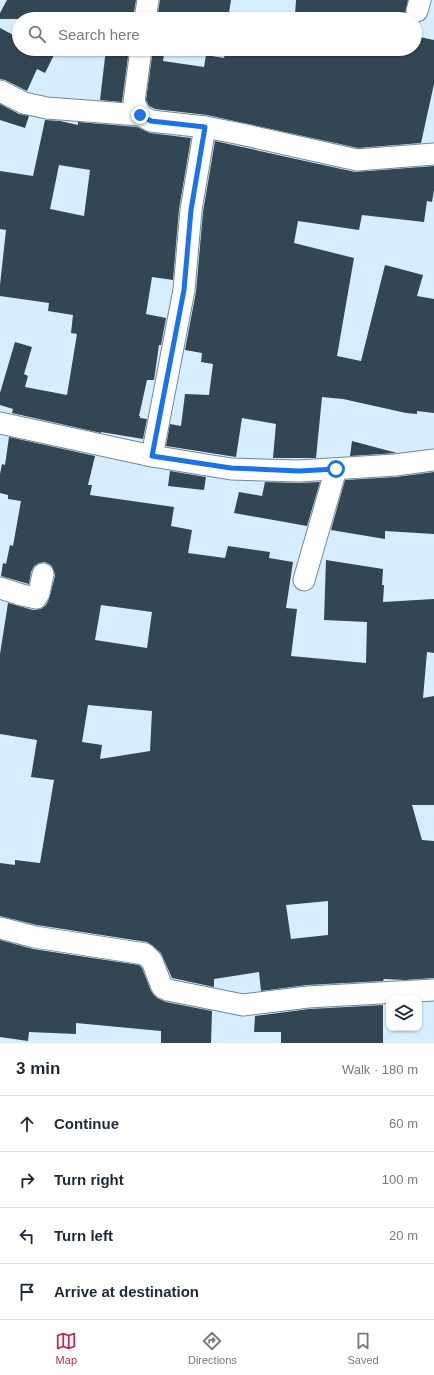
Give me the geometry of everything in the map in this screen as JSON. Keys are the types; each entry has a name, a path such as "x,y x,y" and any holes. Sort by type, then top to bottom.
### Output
{"street":[{"path":"146,12 148,0"},
{"path":"140,56 134,102 140,115"},
{"path":"0,91 24,103 47,108 140,115 151,121 205,127 242,134 357,160 434,154"},
{"path":"152,456 184,290 191,210 205,127"},
{"path":"0,423 152,456 231,468 299,471 395,465 434,460"},
{"path":"304,580 336,469"},
{"path":"0,588 36,598 39,593 43,574"},
{"path":"0,928 34,937 145,954 152,961 162,987 168,990 243,1005 308,998 434,990"}],"building":[{"path":"7,0 136,0 134,12 12,12 12,19 0,19 0,13"},
{"path":"160,0 231,0 229,12 158,12"},
{"path":"296,0 408,0 405,12 295,12"},
{"path":"0,28 12,34 12,56 54,56 45,73 37,69 27,91 0,79"},
{"path":"422,37 434,40 434,84 421,143 358,148 207,115 155,109 149,106 146,100 152,56 164,56 163,61 204,67 206,56 224,58 224,56 422,56"},
{"path":"105,56 128,56 122,102 100,100"},
{"path":"0,104 19,114 29,116 25,128 0,120"},
{"path":"45,120 60,121 78,125 78,122 137,127 150,133 191,138 179,209 173,280 152,277 146,314 166,318 161,345 159,345 154,380 147,380 139,416 140,418 147,419 143,439 101,433 12,413 13,409 0,405 0,393 15,342 32,347 24,374 28,376 25,387 67,395 77,334 71,333 73,315 48,311 49,303 0,296 6,230 0,229 0,171 33,176","holes":["59,165 90,170 84,216 50,209"]},
{"path":"215,141 355,172 434,166 434,190 432,202 427,201 424,222 362,215 359,230 298,221 294,243 354,258 337,356 361,361 385,265 423,275 417,296 434,299 434,413 417,411 417,414 406,413 343,399 322,397 316,458 273,458 276,424 242,418 236,457 166,446 170,424 181,426 185,394 209,395 213,364 201,362 202,353 185,350 196,292 203,212"},
{"path":"9,437 95,456 88,485 92,485 90,495 174,507 171,526 192,530 188,553 225,558 228,546 270,552 269,558 293,562 286,608 297,609 291,656 366,663 367,622 324,620 326,560 383,569 383,602 434,599 434,653 427,652 423,698 434,696 434,805 412,805 422,840 434,841 434,978 405,980 384,979 383,981 307,985 261,991 259,972 214,979 214,987 172,978 161,953 147,942 37,925 0,916 0,863 15,865 15,860 40,863 54,780 31,777 37,740 0,734 0,654 8,603 33,610 41,609 46,605 49,599 55,576 51,565 45,562 34,566 31,572 29,584 1,576 3,563 6,564 10,545 13,546 21,501 8,499 8,495 0,493 0,474 2,464 5,465","holes":["101,605 152,612 147,648 95,640","88,705 152,711 150,751 100,759 102,745 82,742","328,901 328,935 291,939 286,905"]},
{"path":"352,441 397,453 350,456"},
{"path":"170,471 206,477 204,490 168,486"},
{"path":"434,472 434,534 385,531 385,539 331,530 345,480 396,477"},
{"path":"265,482 320,482 307,526 234,513 239,492 262,496"},
{"path":"0,940 33,949 139,965 142,968 151,991 157,998 166,1002 212,1011 211,1043 161,1043 161,1031 76,1023 76,1034 29,1032 28,1041 0,1037"},
{"path":"383,1005 383,1043 281,1043 281,1032 254,1032 255,1016 309,1009"}],"route":[{"path":"140,115 151,121 205,127 191,210 184,290 152,456 231,468 299,471 336,469"}]}
